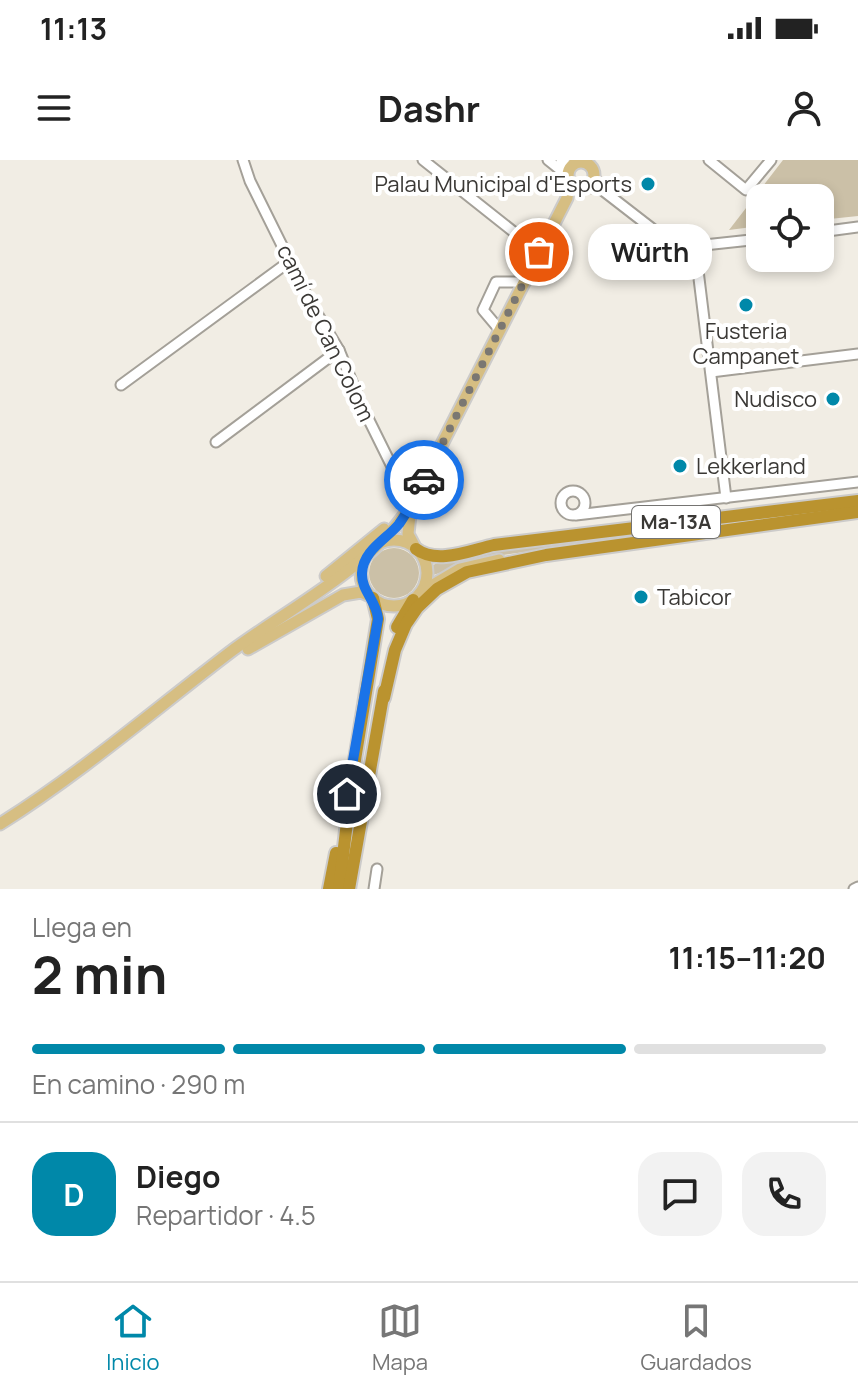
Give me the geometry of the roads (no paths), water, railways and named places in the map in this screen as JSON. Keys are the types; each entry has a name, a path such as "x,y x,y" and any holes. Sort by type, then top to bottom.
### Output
{"highway":[{"name":"Ma-13A","path":"416,549 426,556 438,557 494,545 858,501"},
{"name":"Ma-13A","path":"537,557 858,512"},
{"path":"384,698 399,638 425,599 450,580 467,572 537,557"},
{"path":"349,889 384,698 390,648 395,629 416,597"},
{"path":"329,889 353,772 378,619 373,598"},
{"path":"339,889 353,772"},
{"path":"355,889 370,776"}],"main road":[{"path":"567,198 585,187 596,169 588,163 572,166"},
{"path":"572,166 575,187 585,187"},
{"path":"0,824 93,760 228,654 374,547 396,527 411,505 567,198 572,166"},
{"path":"209,670 343,595 361,592 381,603 395,606 416,597 427,573 424,560 408,534 411,505"},
{"path":"228,654 239,641 308,591 411,505"},
{"name":"Ma-13A","path":"374,547 396,541 416,549"},
{"path":"373,598 365,587 362,573 365,559 374,547"},
{"name":"Ma-13A","path":"416,597 446,576 472,565 537,557"}],"street":[{"name":"camí de Can Colom","path":"243,160 250,181 309,300 339,350 361,404 411,505"},
{"path":"423,160 539,252"},
{"path":"548,160 572,166"},
{"path":"709,160 746,190 771,160"},
{"path":"596,169 601,189"},
{"path":"585,187 601,189 665,241 695,246 746,241"},
{"path":"834,230 858,227"},
{"path":"695,246 726,498"},
{"path":"121,385 290,261"},
{"path":"499,329 483,310 496,282 524,282"},
{"path":"216,442 339,350"},
{"path":"711,372 858,354"},
{"path":"602,513 590,508 580,493 572,490 562,497 562,509 576,515 602,513 858,482"},
{"path":"576,515 582,510 584,499"},
{"path":"587,533 602,513"},
{"path":"374,889 377,869"}],"place":[{"name":"Palau Municipal d'Esports","path":"648,184"},
{"name":"Würth","path":"539,252"},
{"name":"Fusteria Campanet","path":"746,305"},
{"name":"Nudisco","path":"833,399"},
{"name":"Lekkerland","path":"680,466"},
{"name":"Tabicor","path":"641,597"}]}
